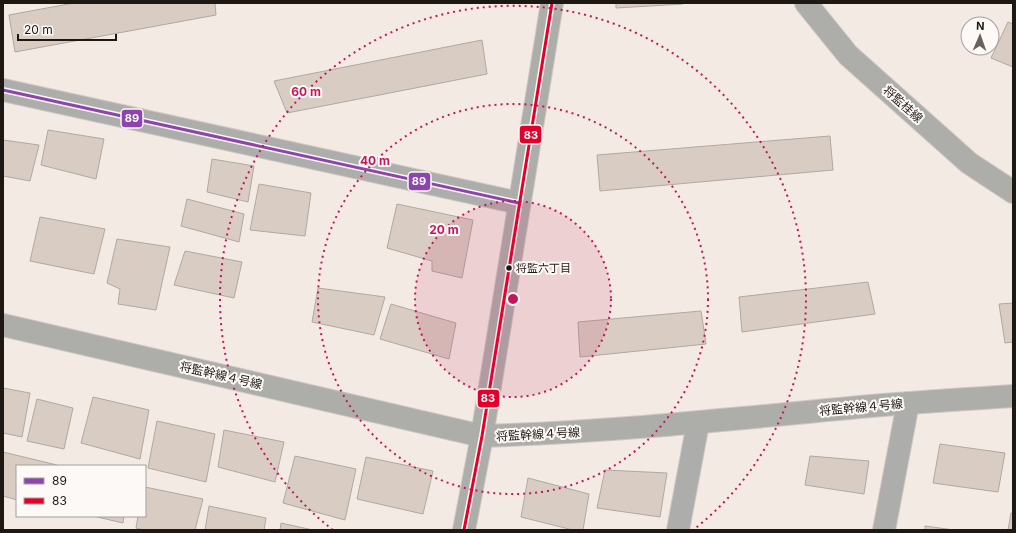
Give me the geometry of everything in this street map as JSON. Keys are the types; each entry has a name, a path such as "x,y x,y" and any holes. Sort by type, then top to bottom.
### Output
{"street":[{"path":"464,530 482,436 552,3"},
{"name":"将監桂線","path":"806,3 848,55 969,163 1013,192"},
{"path":"3,90 519,203"},
{"name":"将監幹線４号線","path":"3,325 482,436 550,434 698,423 908,403 1013,396"},
{"path":"884,530 908,403"},
{"path":"678,530 698,423"}],"building":[{"path":"74,3 215,3 216,15 15,52 9,15"},
{"path":"616,3 683,3 683,4 616,8"},
{"path":"1008,22 1013,24 1013,67 991,58 992,56 1000,56 1000,39"},
{"path":"482,40 487,74 287,113 274,81"},
{"path":"48,130 104,139 96,179 41,165"},
{"path":"830,136 833,170 600,191 597,155"},
{"path":"3,140 39,145 30,181 3,176"},
{"path":"212,159 254,166 248,202 207,192"},
{"path":"259,184 311,193 305,236 250,230"},
{"path":"187,199 244,214 239,242 181,226"},
{"path":"397,204 473,220 462,278 432,271 432,261 387,248"},
{"path":"40,217 105,229 94,274 30,261"},
{"path":"117,239 170,247 156,310 118,304 120,289 107,283"},
{"path":"185,251 242,262 234,298 174,285"},
{"path":"868,282 875,314 742,332 739,297"},
{"path":"318,288 385,297 374,335 312,322"},
{"path":"1013,303 1013,342 1005,343 999,304"},
{"path":"391,304 456,323 449,359 380,339"},
{"path":"701,311 706,344 580,357 578,322"},
{"path":"3,388 30,393 22,437 3,433"},
{"path":"93,397 149,410 140,459 81,443"},
{"path":"37,399 73,408 64,449 27,441"},
{"path":"157,421 215,434 206,482 148,468"},
{"path":"224,430 284,442 275,482 218,467"},
{"path":"940,444 1005,453 998,492 933,483"},
{"path":"3,452 57,465 16,465 16,500 3,496"},
{"path":"295,456 356,469 345,520 283,503"},
{"path":"810,456 869,461 864,494 805,485"},
{"path":"366,457 433,471 423,514 357,499"},
{"path":"605,470 667,473 660,517 597,508"},
{"path":"528,478 589,494 583,530 573,530 521,517"},
{"path":"146,487 203,499 195,530 144,530 136,528 138,517 146,517"},
{"path":"209,506 266,518 264,530 205,530"},
{"path":"1011,513 1013,513 1013,530 1008,530"},
{"path":"97,517 124,517 123,523"},
{"path":"281,523 313,530 280,530"},
{"path":"925,526 954,530 925,530"}],"transit line":[{"name":"83","path":"464,530 482,436 552,3"},
{"name":"89","path":"3,90 519,203"}],"place":[{"name":"将監六丁目","path":"509,268"}]}
